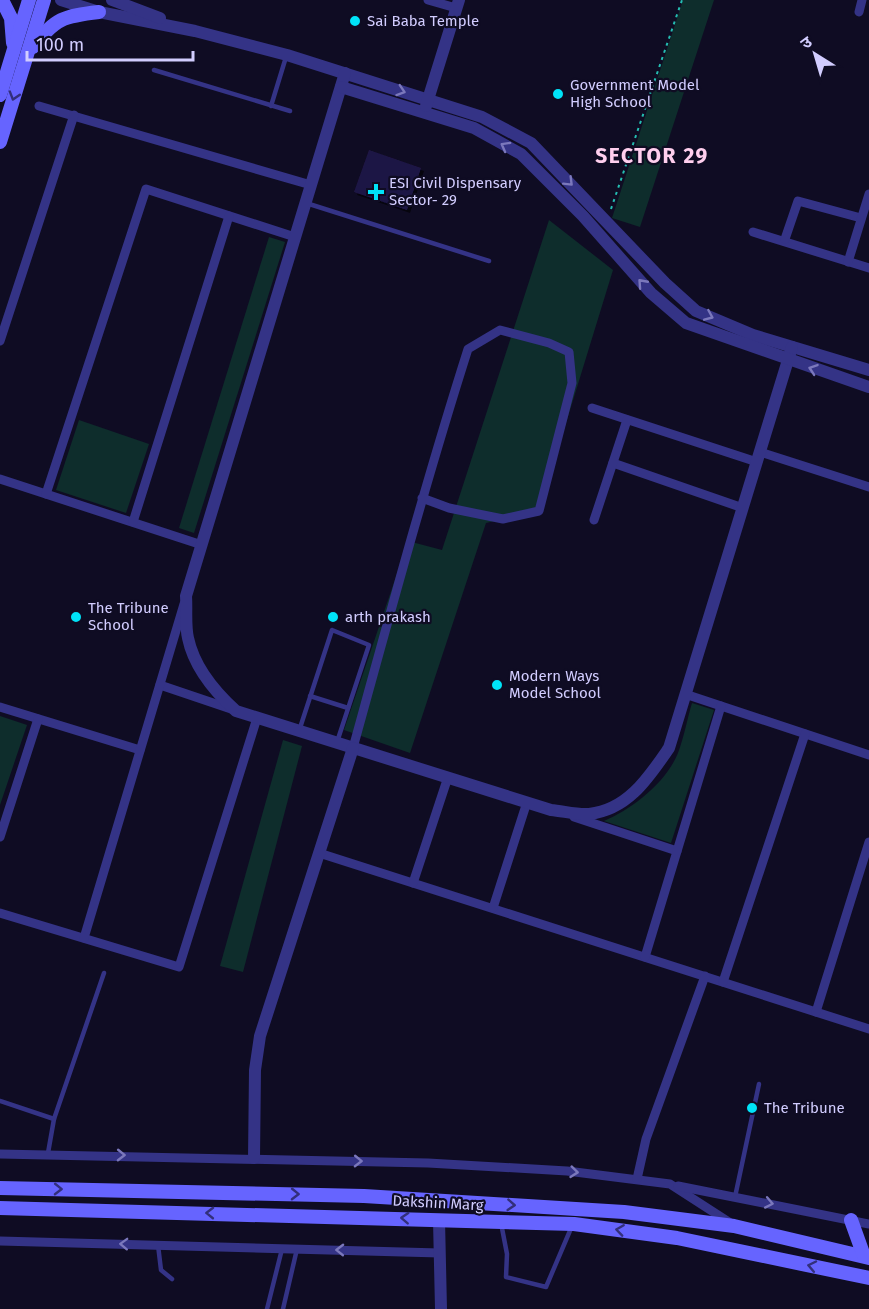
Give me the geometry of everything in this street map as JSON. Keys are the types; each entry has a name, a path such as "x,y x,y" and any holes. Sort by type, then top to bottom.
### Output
{"main road":[{"path":"2,0 11,18 20,54"},
{"path":"0,142 20,54 29,0"},
{"path":"0,95 44,0"},
{"path":"20,54 65,16 99,12"},
{"name":"Dakshin Marg","path":"0,1188 364,1196 624,1212 734,1226 866,1257"},
{"name":"Dakshin Marg","path":"0,1208 574,1224 676,1238 869,1278"},
{"path":"851,1220 866,1257"}],"street":[{"path":"61,0 99,12 195,31 287,55 483,117 531,143 665,283 696,311 753,335 867,369"},
{"path":"112,0 195,31"},
{"path":"424,113 457,4 428,0"},
{"path":"859,12 862,0"},
{"path":"84,938 345,73"},
{"path":"341,87 474,128 520,154 583,216 651,293 686,323 864,386 869,355"},
{"path":"39,106 311,185"},
{"path":"0,341 74,115"},
{"path":"46,494 146,189 295,237"},
{"path":"848,262 869,194"},
{"path":"785,240 798,201 861,218"},
{"path":"133,522 229,216"},
{"path":"753,232 785,240 869,268"},
{"path":"254,1158 255,1070 260,1036 353,748 422,498 468,349 500,330 549,343 569,352 572,383 539,511 503,519 449,508 422,498"},
{"path":"551,810 588,814 618,805 641,788 669,748 792,347"},
{"path":"592,408 627,420 869,487"},
{"path":"594,520 627,420"},
{"path":"613,463 743,508"},
{"path":"0,479 202,545"},
{"path":"186,596 188,639 200,669 217,693 236,711"},
{"path":"160,685 677,851"},
{"path":"685,694 869,755"},
{"path":"645,957 721,706"},
{"path":"0,707 140,750"},
{"path":"0,913 180,967 257,717"},
{"path":"0,837 38,719"},
{"path":"723,982 806,734"},
{"path":"414,883 448,777"},
{"path":"493,908 527,802"},
{"path":"816,1012 869,842"},
{"path":"319,853 869,1029"},
{"path":"637,1179 646,1139 705,976"},
{"path":"0,1154 48,1153 439,1163 637,1179 869,1224"},
{"path":"670,1184 734,1226"},
{"path":"439,1220 441,1309"},
{"path":"0,1241 440,1253"}],"lane":[{"path":"271,106 287,55"},
{"path":"154,70 290,111"},
{"path":"306,203 489,261"},
{"path":"299,731 332,630 369,645 337,742"},
{"path":"310,696 348,708"},
{"path":"48,1153 54,1119 104,974"},
{"path":"735,1197 759,1084"},
{"path":"0,1101 54,1119"},
{"path":"501,1222 507,1254 506,1277 546,1287 574,1224"},
{"path":"158,1245 161,1270 172,1279"},
{"path":"267,1309 282,1249"},
{"path":"283,1309 297,1249"}],"path":[{"path":"607,220 682,0"}],"green space":[{"path":"683,0 714,0 640,227 612,218"},
{"path":"549,220 613,270 539,511 486,523 410,753 344,730 408,541 442,550"},
{"path":"269,237 285,242 194,533 179,528"},
{"path":"79,420 149,444 126,513 56,490"},
{"path":"692,703 714,710 671,843 604,821 637,802 665,775 678,753"},
{"path":"0,716 27,725 0,805"},
{"path":"283,740 302,746 243,972 220,966"}],"building":[{"path":"369,150 421,168 407,210 354,192"}],"place":[{"name":"Sai Baba Temple","path":"355,21"},
{"name":"Government Model High School","path":"558,94"},
{"name":"ESI Civil Dispensary Sector- 29","path":"376,192"},
{"name":"The Tribune School","path":"76,617"},
{"name":"arth prakash","path":"333,617"},
{"name":"Modern Ways Model School","path":"497,685"},
{"name":"The Tribune","path":"752,1108"}],"district":[{"name":"SECTOR 29","path":"652,156"}]}
